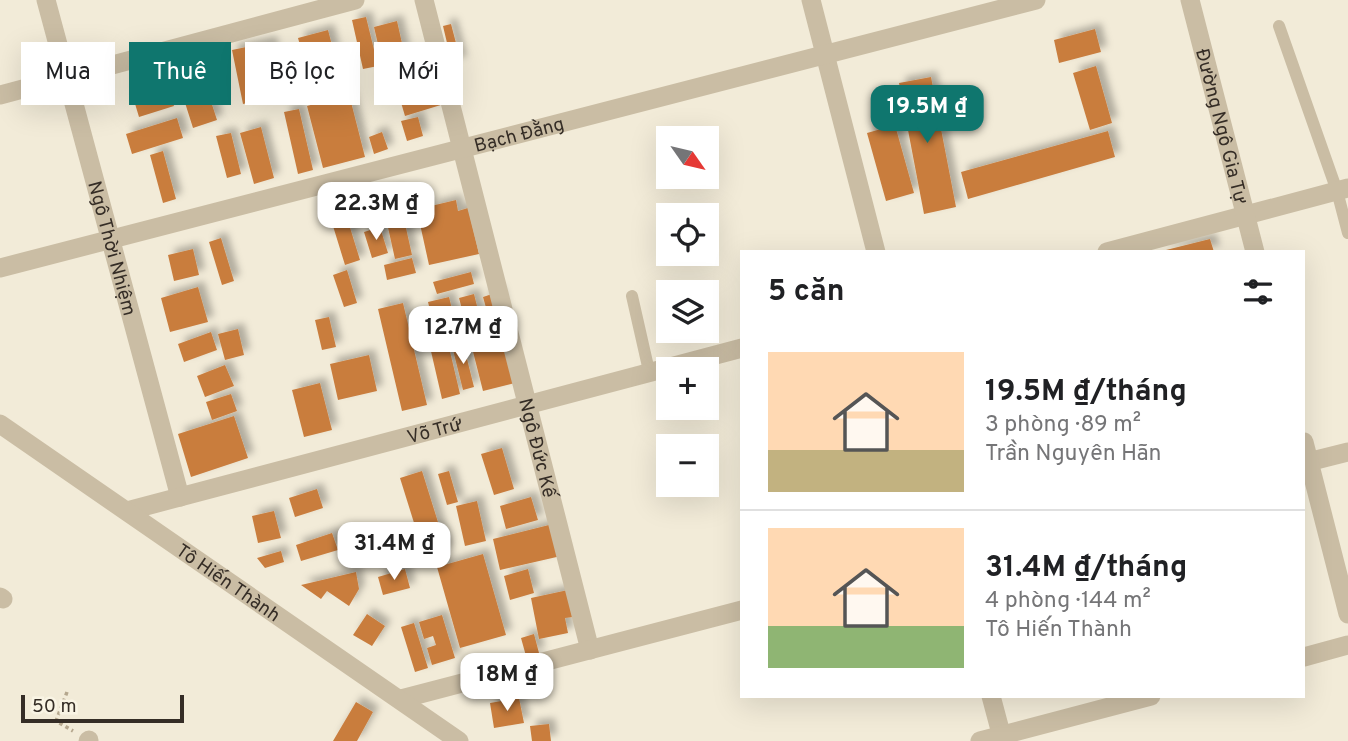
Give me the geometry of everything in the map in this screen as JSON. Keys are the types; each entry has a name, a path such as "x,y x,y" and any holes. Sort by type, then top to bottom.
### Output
{"street":[{"name":"Ngô Thời Nhiệm","path":"46,0 57,42"},
{"path":"115,64 355,0"},
{"name":"Ngô Đức Kế","path":"424,0 590,650"},
{"path":"811,0 875,250"},
{"name":"Bạch Đằng","path":"0,268 1036,0"},
{"name":"Đường Ngô Gia Tự","path":"1190,0 1254,250"},
{"path":"0,95 21,89"},
{"name":"Ngô Thời Nhiệm","path":"75,105 180,497"},
{"path":"1115,250 1343,190"},
{"name":"Võ Trứ","path":"127,511 740,349"},
{"name":"Tô Hiến Thành","path":"0,424 459,741"},
{"path":"1348,452 1306,463 1348,614"},
{"path":"401,699 740,611"},
{"path":"1305,657 1348,645"},
{"path":"992,698 1002,738"},
{"path":"981,741 1002,738 1144,698"}],"lane":[{"path":"1279,26 1343,190 1348,233"},
{"path":"632,296 649,372"}],"path":[{"path":"67,692 56,721 89,741"}],"building":[{"path":"366,17 374,50 374,67 363,69 360,42 357,42 352,20"},
{"path":"397,21 402,42 377,42 374,27"},
{"path":"451,24 456,42 447,42 443,26"},
{"path":"1095,29 1101,52 1059,63 1054,40"},
{"path":"328,30 331,42 299,42 298,38"},
{"path":"245,47 243,104 232,50"},
{"path":"1096,66 1112,123 1090,130 1073,73"},
{"path":"931,77 956,207 924,214 899,83"},
{"path":"135,105 174,105 174,106 139,117"},
{"path":"186,105 212,105 217,120 193,128"},
{"path":"352,105 365,157 323,168 307,106"},
{"path":"402,105 441,105 405,116"},
{"path":"299,109 313,170 298,174 284,112"},
{"path":"418,117 423,136 407,141 401,121"},
{"path":"177,118 183,138 132,154 126,134"},
{"path":"895,125 914,193 886,201 867,133"},
{"path":"261,127 274,178 254,184 240,133"},
{"path":"1108,131 1115,157 968,199 961,172"},
{"path":"382,132 388,149 374,154 369,137"},
{"path":"231,133 241,174 227,178 216,136"},
{"path":"163,151 176,199 163,203 150,155"},
{"path":"398,192 412,255 395,259 381,196"},
{"path":"456,200 458,211 468,208 479,254 429,265 418,215 433,212 431,206"},
{"path":"348,221 360,260 345,265 333,226"},
{"path":"380,227 388,253 372,258 364,232"},
{"path":"221,238 234,281 222,285 209,242"},
{"path":"1210,239 1213,250 1166,250"},
{"path":"193,249 199,275 174,281 168,255"},
{"path":"412,258 416,273 387,280 384,265"},
{"path":"347,270 357,303 344,307 333,275"},
{"path":"471,272 474,284 437,294 433,282"},
{"path":"198,287 208,322 170,332 161,298"},
{"path":"498,292 503,311 488,315 483,297"},
{"path":"474,294 479,314 464,317 459,298"},
{"path":"449,297 455,321 434,326 428,302"},
{"path":"403,303 427,405 402,411 378,309"},
{"path":"329,317 336,347 322,350 315,320"},
{"path":"500,324 515,383 483,391 468,332"},
{"path":"238,329 244,355 225,360 218,334"},
{"path":"211,332 217,350 184,362 178,344"},
{"path":"448,343 460,394 442,399 430,347"},
{"path":"463,343 474,387 463,390 452,346"},
{"path":"369,355 377,391 338,400 330,364"},
{"path":"225,365 234,386 205,397 197,376"},
{"path":"320,383 332,430 304,437 292,390"},
{"path":"231,394 237,411 212,420 206,402"},
{"path":"234,416 248,458 191,477 178,434"},
{"path":"502,448 514,489 494,495 481,454"},
{"path":"422,471 447,551 425,558 400,478"},
{"path":"449,471 458,502 447,505 438,474"},
{"path":"317,489 323,508 295,517 289,498"},
{"path":"531,497 538,520 506,529 500,506"},
{"path":"477,501 486,541 465,546 456,506"},
{"path":"274,511 281,538 258,543 252,516"},
{"path":"553,524 561,556 500,570 493,539"},
{"path":"332,533 338,550 301,561 296,545"},
{"path":"281,551 284,562 265,568 257,558"},
{"path":"483,554 506,635 460,648 437,567"},
{"path":"405,569 410,588 383,595 378,577"},
{"path":"528,569 534,593 510,600 504,576"},
{"path":"356,572 359,589 349,606 327,591 321,599 301,585"},
{"path":"568,590 573,617 565,618 568,633 539,639 531,598"},
{"path":"367,614 385,626 372,646 353,635"},
{"path":"442,615 455,658 432,665 427,648 436,645 433,636 424,639 419,622"},
{"path":"414,623 428,668 415,672 401,627"},
{"path":"534,634 539,653 526,656 521,638"},
{"path":"519,698 524,723 494,728 490,703"},
{"path":"356,702 373,712 357,741 333,741"},
{"path":"549,724 551,741 532,741 530,726"}]}
